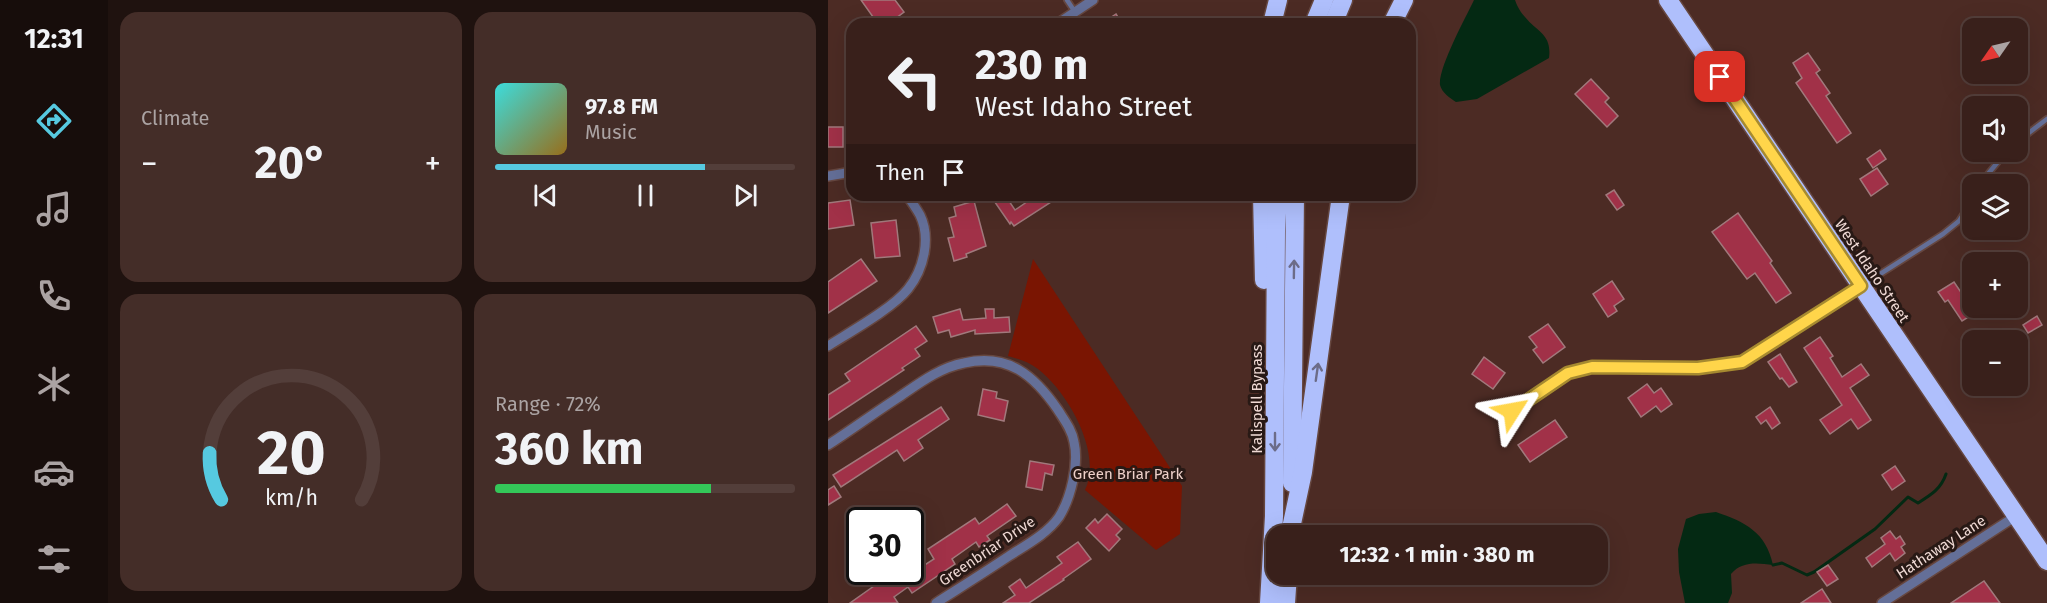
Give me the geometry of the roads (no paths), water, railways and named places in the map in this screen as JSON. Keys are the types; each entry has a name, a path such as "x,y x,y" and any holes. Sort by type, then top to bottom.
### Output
{"highway":[{"path":"1274,18 1278,0"},
{"path":"1316,18 1324,0"},
{"path":"1336,18 1343,0"},
{"path":"1395,18 1404,0"},
{"name":"West Idaho Street","path":"1668,0 2047,561"},
{"path":"1262,201 1266,336 1275,402"},
{"name":"Kalispell Bypass","path":"1269,603 1273,548 1278,201"},
{"path":"1290,525 1295,201"},
{"path":"1292,525 1303,472 1340,201"},
{"path":"1286,603 1287,585"}],"street":[{"path":"1066,18 1093,0"},
{"path":"828,176 846,173"},
{"path":"828,346 897,300 908,290 915,278 925,254 926,238 920,216 911,201"},
{"path":"1512,411 1568,373 1592,367 1698,368 1742,362 1861,286"},
{"name":"Greenbriar Drive","path":"828,445 940,370 962,363 983,361 1004,363 1023,372 1045,392 1068,426 1075,445 1075,466 1071,486 1060,515 1037,537 936,603"},
{"name":"Hathaway Lane","path":"1882,603 2016,516"}],"lane":[{"path":"1067,0 1075,12"},
{"path":"2028,133 2047,119"},
{"path":"1988,174 1998,162"},
{"path":"1861,286 1943,234 1962,217"}],"waterway":[{"path":"1773,565 1782,563 1807,575 1814,572 1875,529 1908,497 1918,503 1931,494 1938,488 1946,474"}],"park label":[{"name":"Green Briar Park","path":"1128,474"}]}
